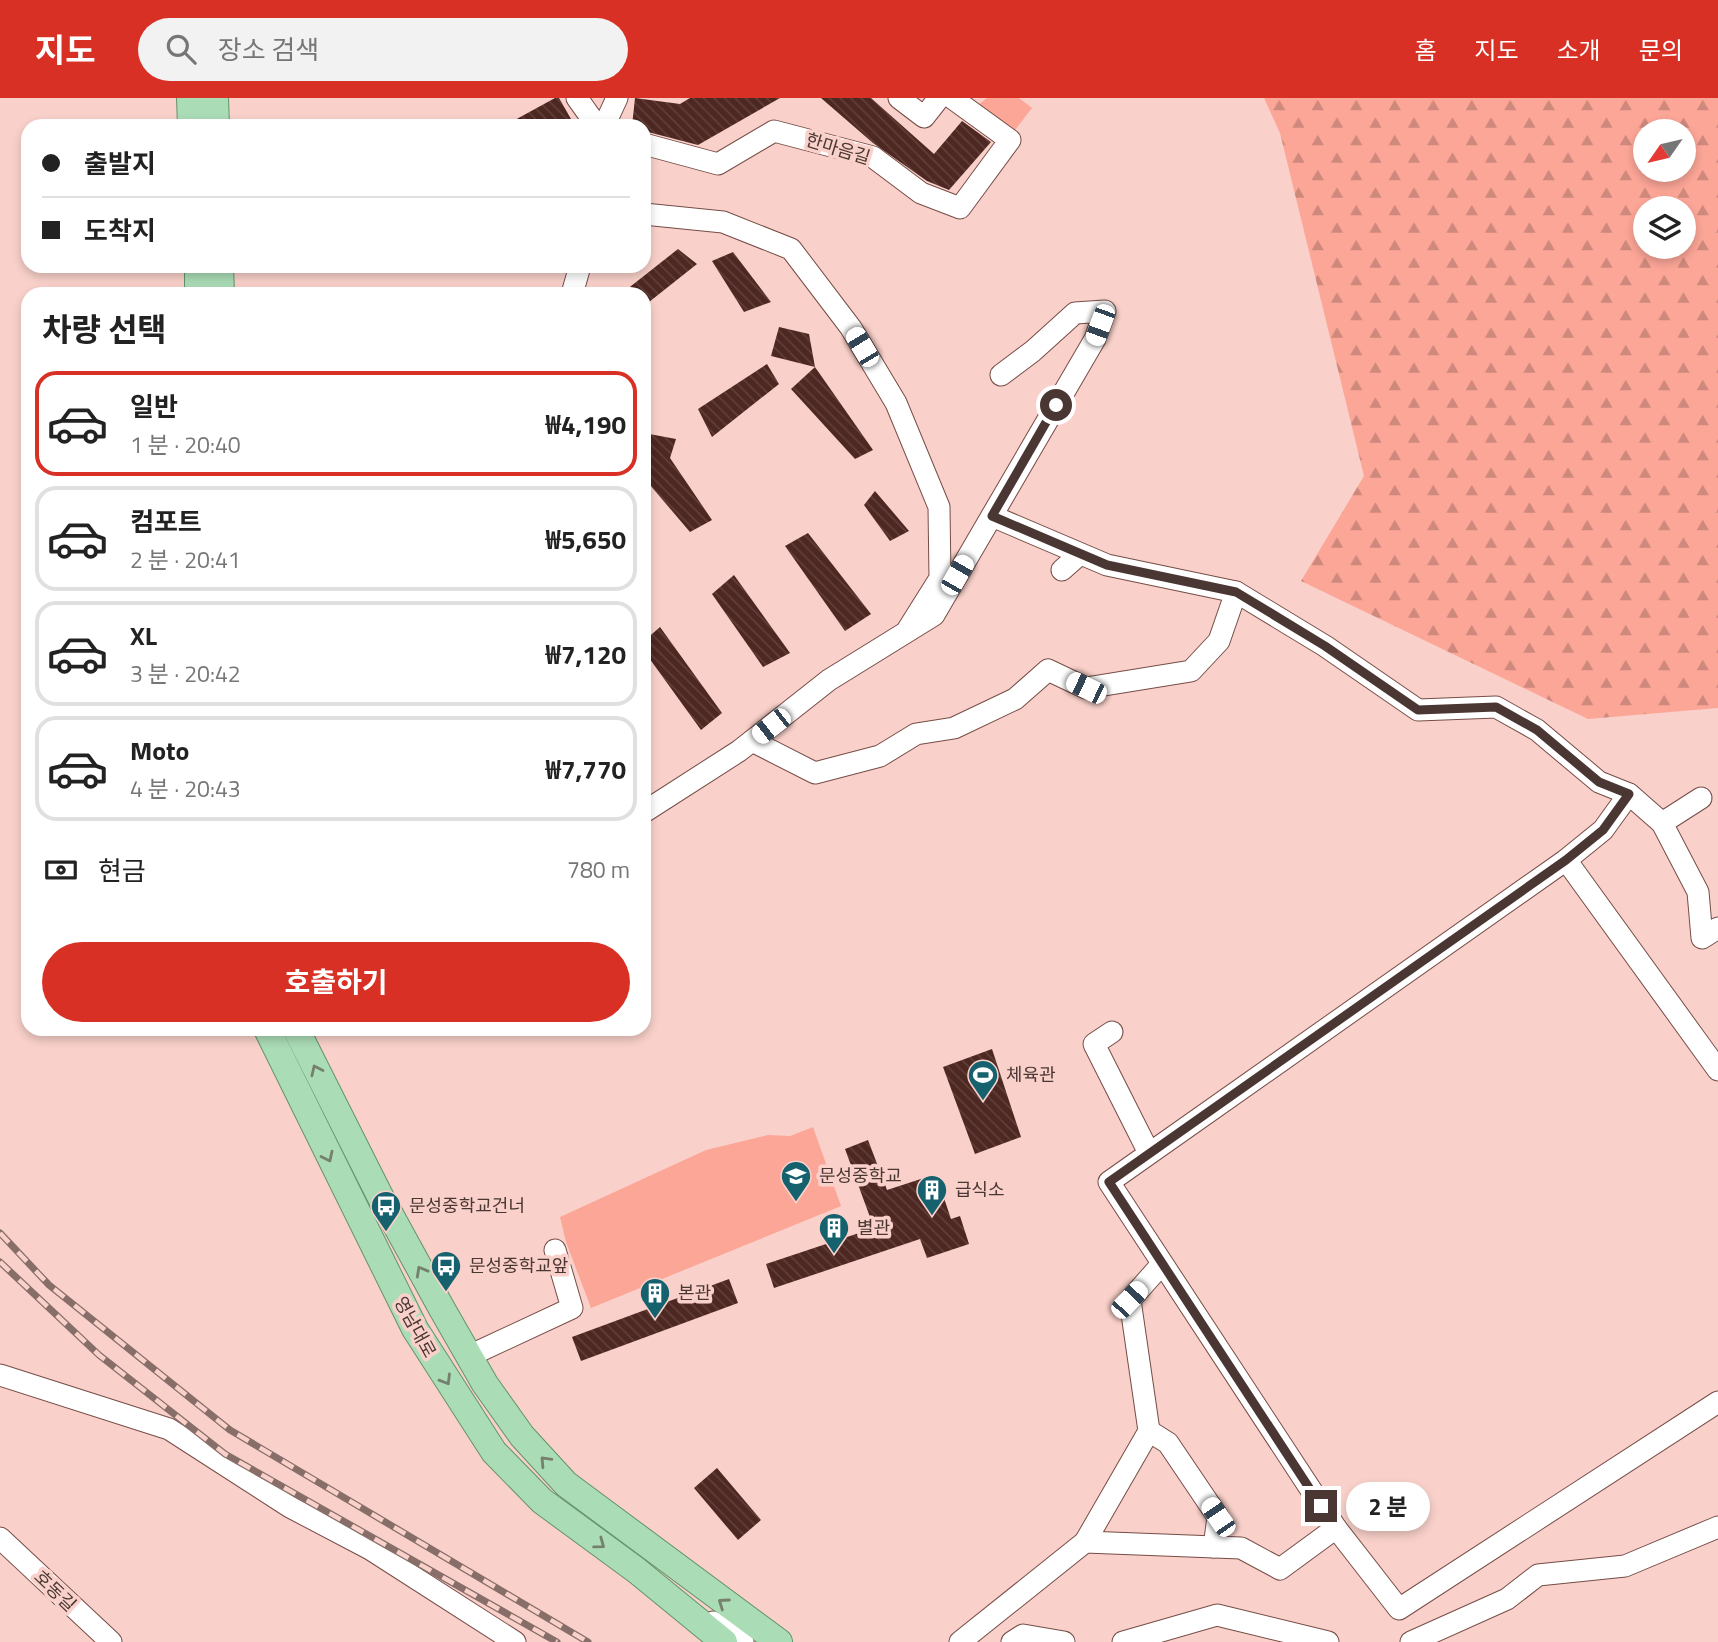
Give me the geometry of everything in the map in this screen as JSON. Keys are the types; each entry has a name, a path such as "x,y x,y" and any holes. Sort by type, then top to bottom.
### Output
{"main road":[{"path":"190,98 191,119"},
{"path":"215,98 216,119"},
{"name":"영남대로","path":"270,1036 402,1305 463,1408 494,1452 542,1501 636,1570 723,1642"},
{"name":"영남대로","path":"300,1036 374,1185 469,1356 522,1436 566,1484 779,1642"}],"street":[{"path":"577,98 592,119"},
{"path":"607,119 617,98"},
{"path":"899,98 924,117 939,98"},
{"name":"한마음길","path":"651,146 718,164 774,131 873,157 921,193 960,208 1010,140 952,98"},
{"path":"651,215 723,222 791,249 851,328 896,403 939,506 940,578 906,632"},
{"path":"651,807 752,741 829,680 934,615 1094,339 1105,311 1075,313 1033,351 1000,375"},
{"path":"992,516 1107,565 1236,592 1325,646 1418,716 1496,707 1537,730 1599,782 1629,794 1662,823 1698,892 1702,938 1718,928"},
{"path":"1062,570 1080,554"},
{"path":"752,741 815,773 880,756 916,734 954,729 1015,699 1048,670 1086,688 1191,671 1219,640 1236,592"},
{"path":"1236,592 1251,616"},
{"path":"1629,794 1603,830 1575,854 1149,1151 1109,1182 1336,1528 1399,1609 1718,1402"},
{"path":"1662,823 1701,798"},
{"path":"1575,854 1718,1070"},
{"path":"1112,1032 1094,1044 1149,1151"},
{"path":"469,1356 572,1308 555,1250"},
{"path":"960,1642 1085,1542 1149,1431 1129,1300 1161,1265"},
{"path":"0,1375 169,1429 290,1507 370,1549 515,1642"},
{"path":"1149,1431 1168,1443 1218,1517 1214,1547"},
{"path":"1411,1642 1507,1599 1538,1575 1625,1566 1718,1527"},
{"path":"1085,1542 1241,1548 1280,1569 1336,1528"},
{"name":"호동길","path":"0,1538 111,1642"},
{"name":"영남대로","path":"636,1570 743,1642"},
{"path":"1123,1642 1217,1615 1328,1642"},
{"path":"1012,1642 1023,1635 1064,1642"}],"green space":[{"path":"987,98 1019,98 1032,108 1009,138 974,108"},
{"path":"1264,98 1718,98 1718,708 1588,719 1301,581 1364,476 1280,133"},
{"path":"813,1127 841,1206 591,1308 566,1242 560,1217 706,1150 768,1135 790,1136"}],"building":[{"path":"559,98 571,119 517,119"},
{"path":"635,98 680,104 690,98 780,98 698,145 651,133 651,119 633,119"},
{"path":"821,98 871,98 934,154 962,121 991,142 949,190 927,181 873,143"},
{"path":"678,249 697,264 651,300 651,287 630,287 651,273"},
{"path":"733,252 771,302 744,312 712,261"},
{"path":"779,327 809,334 815,367 771,356"},
{"path":"767,364 779,384 712,437 698,409"},
{"path":"815,367 873,450 855,459 791,389"},
{"path":"651,434 676,439 670,458 712,520 690,532 651,486"},
{"path":"875,491 909,531 890,541 864,505"},
{"path":"808,533 871,614 845,631 785,546"},
{"path":"734,575 790,653 763,667 712,594"},
{"path":"660,627 722,713 701,730 651,661 651,635"},
{"name":"체육관","path":"992,1049 1021,1137 975,1154 943,1067"},
{"path":"868,1140 887,1190 930,1176 932,1183 938,1180 951,1219 960,1216 969,1244 927,1258 920,1239 774,1288 766,1264 874,1228 845,1149"},
{"name":"본관","path":"729,1279 738,1303 581,1361 572,1337"},
{"path":"717,1468 761,1520 738,1540 694,1488"}],"railway":[{"path":"0,1233 49,1285 230,1430 588,1642"},
{"path":"0,1262 99,1355 225,1454 557,1642"}],"place":[{"name":"체육관","path":"983,1102"},
{"name":"문성중학교","path":"796,1203"},
{"name":"급식소","path":"932,1217"},
{"name":"문성중학교건너","path":"386,1233"},
{"name":"별관","path":"834,1255"},
{"name":"문성중학교앞","path":"446,1293"},
{"name":"본관","path":"655,1320"}],"route":[{"path":"1056,405 992,516 1107,565 1236,592 1325,646 1418,710 1496,707 1537,730 1599,782 1629,794 1603,830 1566,860 1149,1151 1109,1182 1321,1506"}]}
